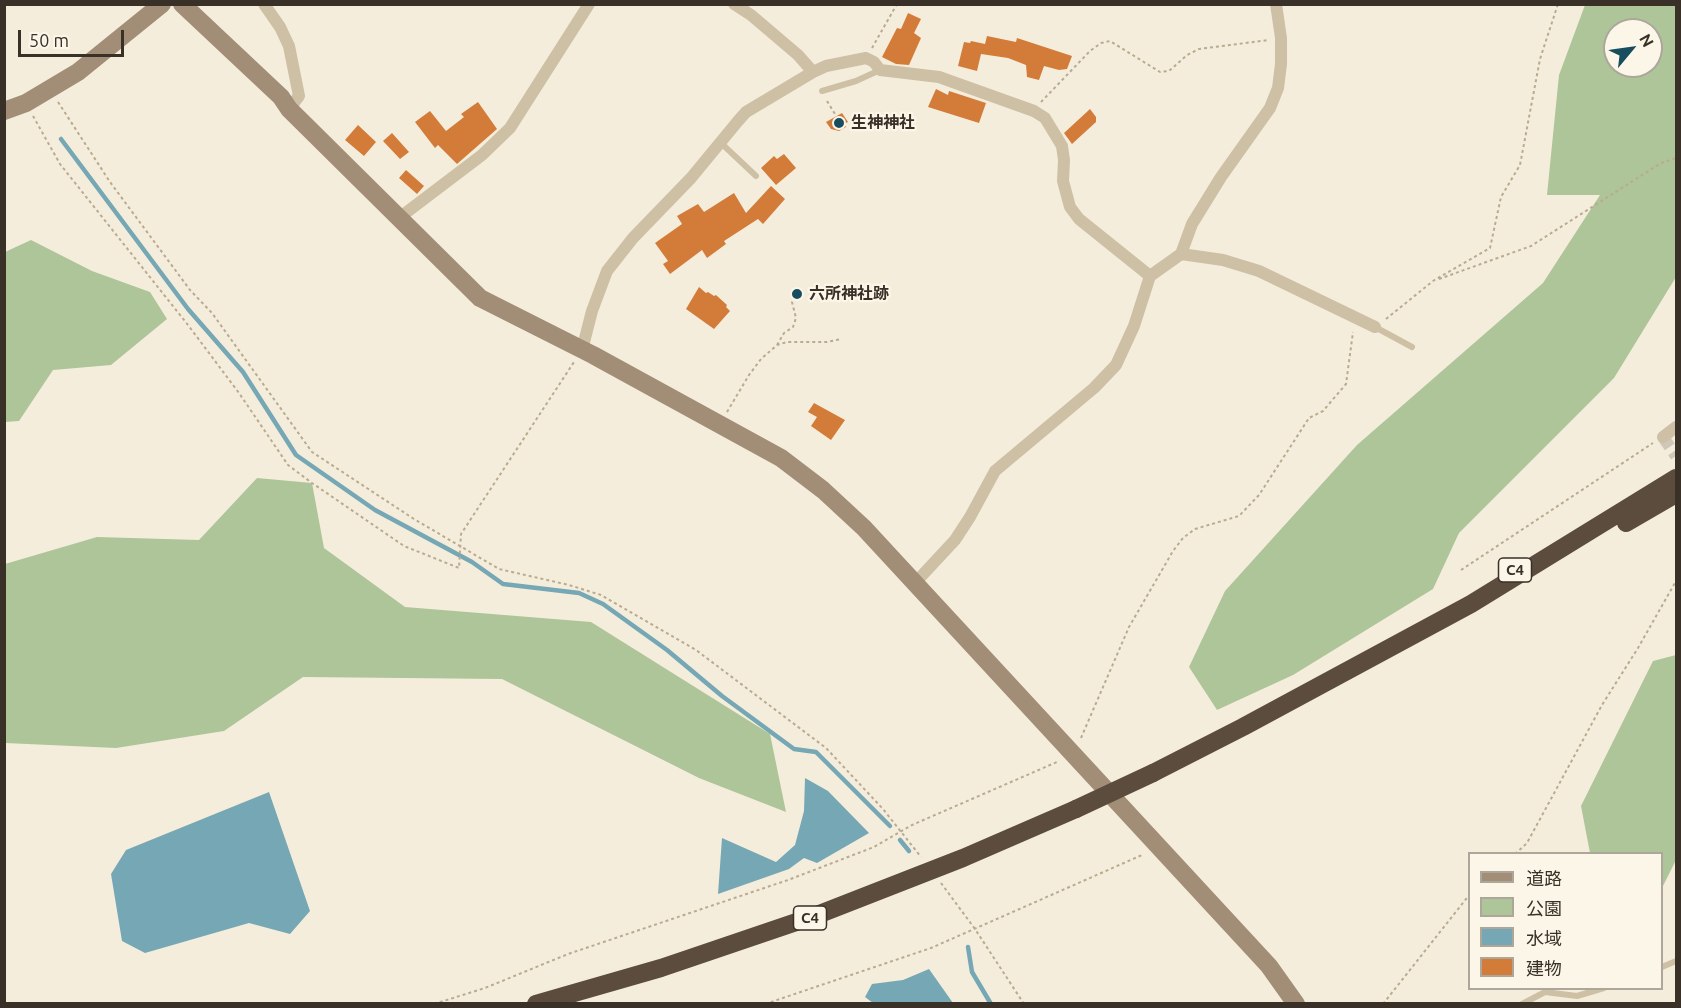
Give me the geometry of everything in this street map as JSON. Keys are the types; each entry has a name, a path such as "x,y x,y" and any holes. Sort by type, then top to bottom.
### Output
{"highway":[{"name":"C4","path":"1352,669 1677,470"},
{"name":"C4","path":"536,1004 661,968 818,915 963,858 1076,809 1153,772 1352,669 1471,604 1677,478"},
{"path":"1471,604 1555,562 1677,494"}],"street":[{"path":"4,111 26,103 78,72 162,4"},
{"path":"182,4 281,97 289,109 480,298 582,350 781,458 823,490 864,528 1269,966 1296,1004"},
{"path":"264,4 280,27 289,46 298,96 289,109"},
{"path":"399,218 482,155 510,128 589,4"},
{"path":"734,4 751,15 798,55 813,72"},
{"path":"915,583 955,540 995,471 1094,388 1116,365 1134,326 1150,276 1181,254 1192,224 1270,108 1278,88 1281,64 1281,38 1276,4"},
{"path":"582,350 592,310 607,272 633,238 691,178 746,112 826,66 866,58 874,62 880,70 939,77 1034,111 1045,118 1062,146 1063,181 1070,207 1079,219 1150,276"},
{"path":"1181,254 1223,260 1259,271 1375,327"},
{"path":"1663,437 1677,427"}],"lane":[{"path":"822,91 856,81 880,70"},
{"path":"721,143 756,176"},
{"path":"1375,327 1412,347"},
{"path":"1663,967 1677,961"},
{"path":"1522,1004 1545,992 1577,996 1597,990"}],"path":[{"path":"866,58 897,4"},
{"path":"1375,327 1433,281 1490,248 1501,197 1520,165 1540,59 1558,4"},
{"path":"1034,111 1046,94 1101,43 1110,41 1160,72 1169,71 1187,55 1199,49 1281,38"},
{"path":"50,89 110,182 190,290 212,313 312,452 414,519 499,569 601,595 696,650 826,748 901,831 921,858"},
{"path":"26,103 60,164 201,342 288,465 404,546 459,568 461,534 582,350"},
{"path":"1433,281 1532,246 1661,163 1677,158"},
{"path":"719,424 761,359 777,345 784,333 793,327 796,318 792,302 795,297"},
{"path":"434,1004 485,988 568,954 788,880 874,847 901,831 1058,762 1072,753 1088,725 1129,627 1183,538 1207,524 1239,516 1248,508 1259,495 1309,418 1323,411 1346,384 1354,318"},
{"path":"777,345 787,342 827,342 841,339"},
{"path":"1461,570 1663,437"},
{"path":"1517,852 1527,843 1602,705 1677,581"},
{"path":"765,1004 931,948 1159,847"},
{"path":"935,875 975,929 1024,1004"},
{"path":"1383,1004 1468,897"}],"green space":[{"path":"1585,5 1676,5 1676,277 1614,378 1459,533 1433,589 1293,675 1217,710 1189,667 1225,591 1357,445 1543,283 1600,195 1547,195 1559,75"},
{"path":"31,240 92,271 150,292 167,319 111,365 53,370 19,421 5,422 5,252"},
{"path":"257,478 312,483 324,548 405,607 591,622 770,734 786,812 699,778 502,679 303,677 224,731 116,748 5,743 5,564 97,537 199,540"},
{"path":"1676,655 1676,860 1663,886 1663,852 1590,852 1581,806 1653,661"}],"water":[{"path":"805,778 828,791 869,833 817,863 804,858 789,869 718,894 722,838 776,862 795,845 804,811"},
{"path":"269,792 310,911 290,934 249,923 145,953 122,941 111,874 126,850"},
{"path":"929,969 953,1003 873,1003 865,997 872,984 903,980"}],"building":[{"path":"908,13 921,19 914,33 921,38 909,65 896,64 882,57 897,28 901,29"},
{"path":"987,36 1016,42 1017,38 1072,56 1067,69 1059,70 1044,66 1039,80 1027,77 1026,65 1008,58 981,54 977,71 958,66 964,42 985,44"},
{"path":"936,89 948,95 949,91 986,103 979,123 928,107"},
{"path":"478,102 497,129 457,164 438,145 435,148 415,122 430,111 446,131 464,117 461,114"},
{"path":"1090,109 1096,117 1096,122 1072,144 1064,133"},
{"path":"842,113 848,122 844,124 846,127 839,131 831,129 826,122"},
{"path":"358,125 376,142 364,156 345,140"},
{"path":"392,133 409,152 400,159 383,141"},
{"path":"784,154 796,168 776,185 761,168 774,156 777,159"},
{"path":"406,170 424,186 417,194 399,178"},
{"path":"771,186 785,199 763,224 758,219 724,241 726,244 707,258 702,250 670,274 663,264 668,261 655,243 682,224 677,216 698,204 704,212 734,193 746,213"},
{"path":"699,287 706,293 716,295 730,311 714,329 686,309"},
{"path":"814,403 845,420 831,440 811,426 817,417 808,412"}],"waterway":[{"path":"61,139 188,309 243,372 296,455 375,510 472,562 503,584 579,593 603,604 667,650 722,696 794,749 816,752 890,826"},
{"path":"900,840 909,851"},
{"path":"968,947 972,972 991,1004"}],"tunnel":[{"path":"1663,437 1676,456"}],"place":[{"name":"生神神社","path":"839,123"},
{"name":"六所神社跡","path":"797,294"}]}
